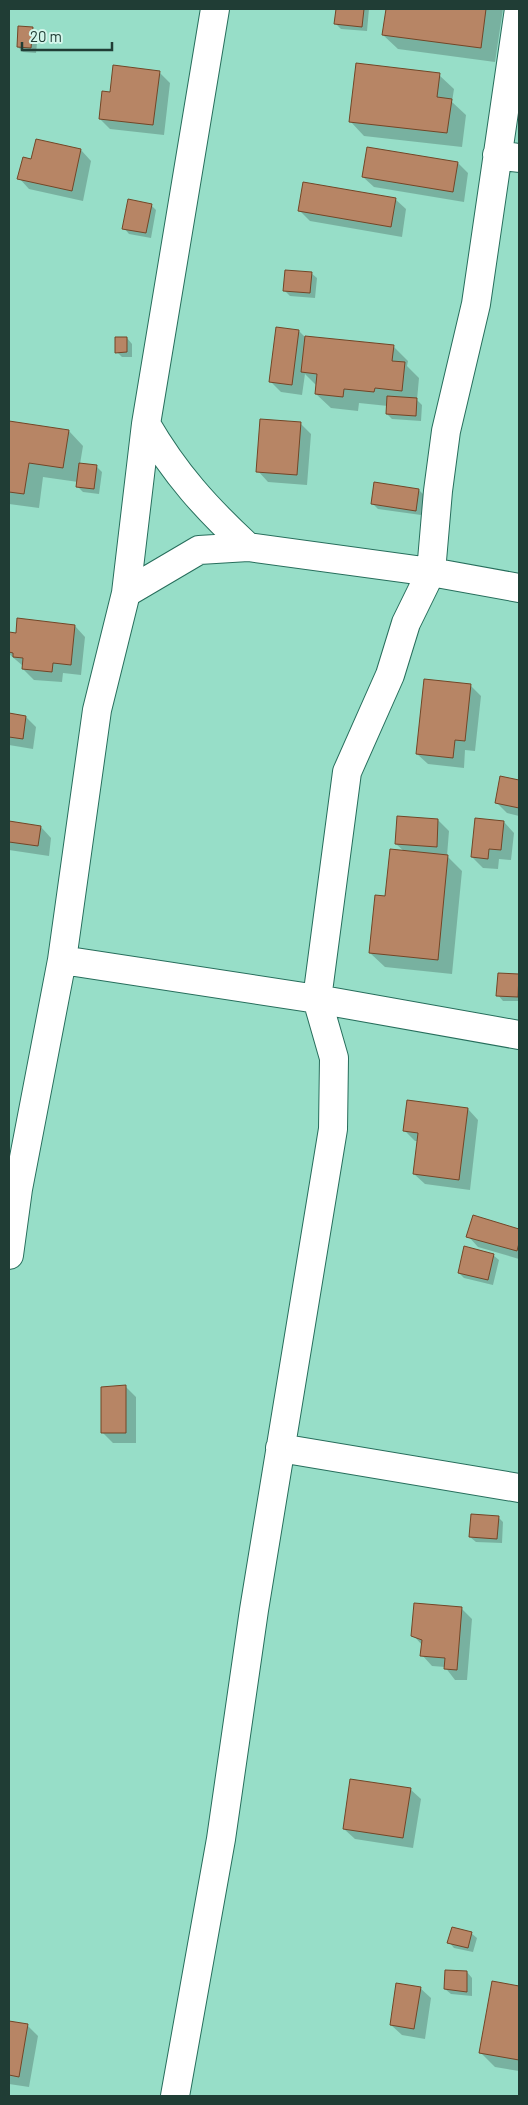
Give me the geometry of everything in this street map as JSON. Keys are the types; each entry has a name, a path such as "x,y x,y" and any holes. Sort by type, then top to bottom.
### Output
{"street":[{"path":"9,1255 18,1189 62,960 97,710 126,593 146,424 215,9"},
{"path":"175,2096 221,1839 280,1448 333,1129 334,1058 317,999 347,772 390,675 406,623 430,572 446,431 508,157 519,9"},
{"path":"146,424 164,455 207,508 248,547"},
{"path":"126,593 199,550 248,547 430,572 519,588"},
{"path":"62,960 317,999 519,1035"},
{"path":"280,1448 519,1488"}],"building":[{"path":"336,9 364,9 362,27 334,24"},
{"path":"386,9 486,9 481,48 382,35"},
{"path":"18,26 33,27 31,48 17,47"},
{"path":"356,63 440,73 437,97 452,99 447,133 349,122"},
{"path":"113,65 160,71 153,125 99,119 102,91 110,92"},
{"path":"36,139 81,149 72,191 17,179 23,157 31,159"},
{"path":"367,147 458,162 453,192 362,177"},
{"path":"303,182 396,198 391,227 298,211"},
{"path":"128,199 152,204 146,233 122,229"},
{"path":"285,270 312,272 310,293 283,291"},
{"path":"276,327 299,330 292,385 269,382"},
{"path":"305,336 394,345 392,361 405,362 402,391 375,388 374,392 344,389 343,397 315,394 317,374 301,372"},
{"path":"115,337 127,337 127,352 115,353"},
{"path":"387,396 417,398 416,416 386,414"},
{"path":"260,419 301,422 297,475 256,472"},
{"path":"9,421 69,430 63,468 29,463 24,494 9,492"},
{"path":"79,463 97,465 94,489 76,487"},
{"path":"374,482 419,489 416,511 371,504"},
{"path":"17,618 75,625 71,665 53,663 52,672 22,669 23,658 13,657 13,653 9,652 9,632 16,633"},
{"path":"424,679 471,684 465,741 455,740 453,758 416,754"},
{"path":"9,713 26,716 23,739 9,737"},
{"path":"500,776 519,780 519,808 495,803"},
{"path":"397,816 438,819 437,847 395,844"},
{"path":"475,818 504,821 501,850 489,849 488,859 471,857"},
{"path":"9,821 41,826 38,846 9,842"},
{"path":"390,849 448,855 438,960 369,953 375,895 385,896"},
{"path":"498,973 519,974 518,997 496,996"},
{"path":"407,1100 468,1108 459,1180 413,1174 418,1133 403,1131"},
{"path":"473,1215 519,1229 517,1251 466,1237"},
{"path":"464,1246 494,1254 488,1280 458,1273"},
{"path":"126,1385 126,1433 101,1433 101,1387"},
{"path":"471,1514 499,1516 497,1539 469,1537"},
{"path":"414,1603 462,1607 457,1670 444,1669 445,1658 420,1656 422,1640 411,1636"},
{"path":"350,1779 411,1788 403,1838 343,1829"},
{"path":"452,1927 472,1932 468,1948 447,1943"},
{"path":"445,1970 467,1971 467,1992 444,1989"},
{"path":"492,1981 519,1986 519,2060 479,2053"},
{"path":"396,1983 421,1987 414,2029 390,2025"},
{"path":"9,2021 28,2024 19,2077 9,2075"}]}
